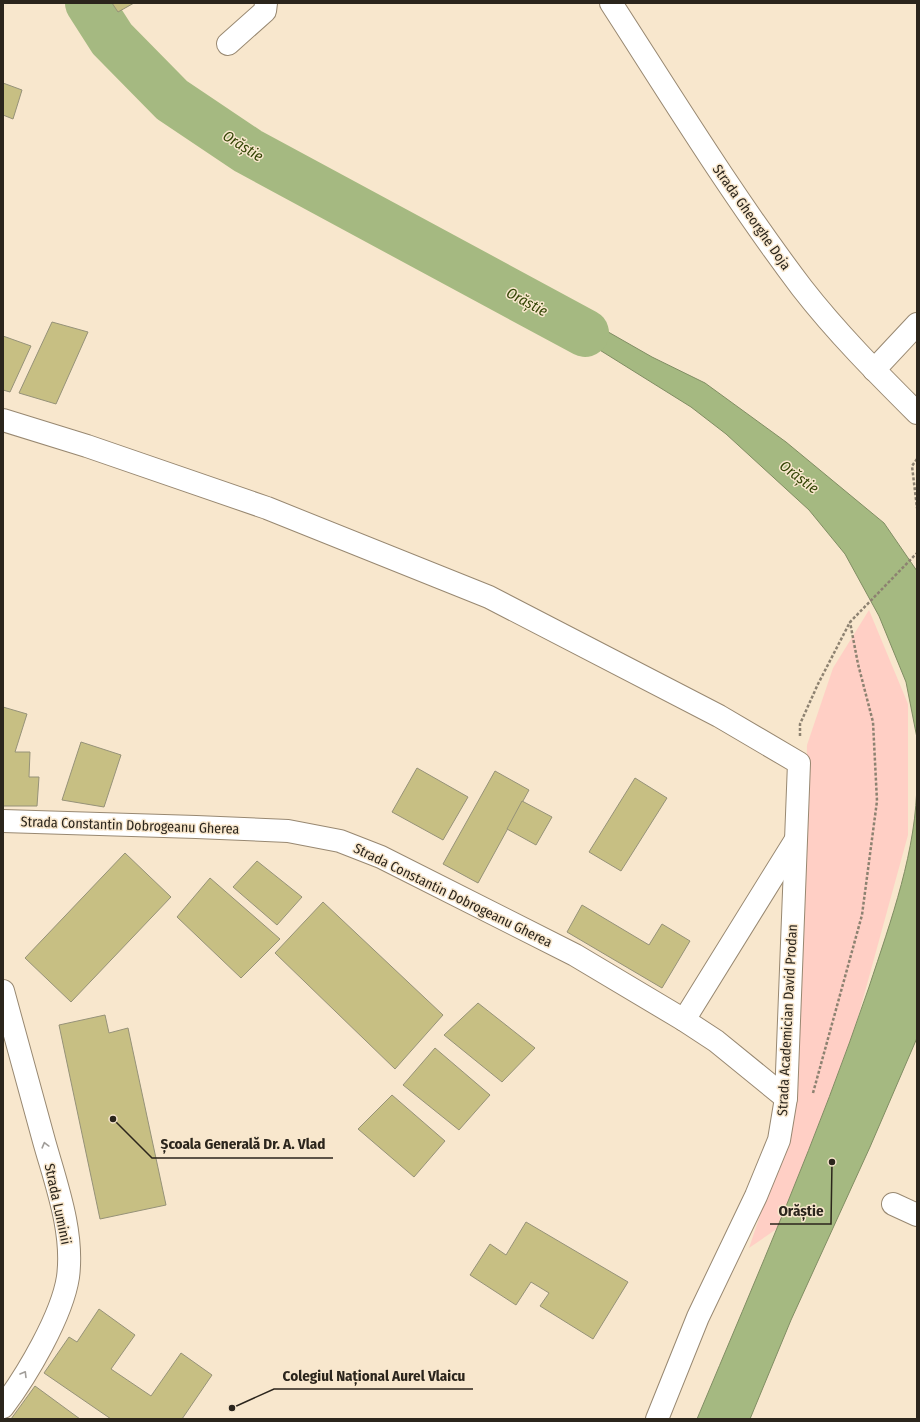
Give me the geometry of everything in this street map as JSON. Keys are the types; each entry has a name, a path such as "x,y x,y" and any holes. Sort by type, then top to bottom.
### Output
{"street":[{"path":"228,44 265,11 266,3"},
{"name":"Strada Gheorghe Doja","path":"611,3 713,161 802,288 874,370 917,413"},
{"path":"874,370 917,324"},
{"path":"3,420 94,448 267,508 489,597 712,712 799,763"},
{"name":"Strada Academician David Prodan","path":"657,1419 698,1317 756,1196 776,1147 786,1098 799,763"},
{"name":"Strada Constantin Dobrogeanu Gherea","path":"3,821 180,826 288,832 340,841 381,857 575,955 684,1020 716,1042 786,1098"},
{"path":"684,1020 796,840"},
{"name":"Strada Luminii","path":"3,991 61,1202 68,1246 68,1277 58,1312 38,1350 3,1407"},
{"path":"893,1204 917,1215"}],"path":[{"path":"917,459 912,466 917,508"},
{"path":"799,763 800,724 818,684 850,622 917,553"},
{"path":"812,1095 862,915 877,801 873,722 858,664 850,622"}],"shaded area":[{"path":"869,610 908,704 908,835 830,1119 778,1228 749,1248 780,1156 798,1070 807,745 833,668"}],"water":[{"path":"530,295 561,307 652,357 705,383 786,442 884,523 917,571 917,738 906,682 879,616 845,554 809,510 726,434 691,407 526,304"},
{"path":"917,779 917,1038 870,1147 791,1320 750,1419 697,1419 765,1258 808,1151 850,1042 869,987 894,910 908,858 916,806"}],"building":[{"path":"112,3 134,3 118,12"},
{"path":"3,83 22,90 13,119 3,115"},
{"path":"52,322 88,332 56,404 19,393"},
{"path":"3,336 31,346 10,392 3,390"},
{"path":"3,707 27,714 15,752 30,752 29,777 39,777 37,806 3,806"},
{"path":"81,742 121,755 104,807 62,800"},
{"path":"417,768 468,797 443,840 392,812"},
{"path":"495,771 529,790 478,883 443,864"},
{"path":"635,778 667,798 621,871 589,852"},
{"path":"522,801 552,817 536,845 507,829"},
{"path":"125,853 171,897 71,1002 25,958"},
{"path":"257,861 302,897 277,925 233,887"},
{"path":"210,878 280,939 241,978 177,917"},
{"path":"323,902 443,1015 395,1069 275,953"},
{"path":"582,905 649,945 662,924 690,941 662,988 567,932"},
{"path":"478,1003 535,1048 502,1082 444,1035"},
{"path":"105,1015 109,1033 128,1028 166,1205 100,1219 59,1025"},
{"path":"435,1048 490,1095 459,1130 403,1085"},
{"path":"392,1095 445,1141 414,1177 358,1129"},
{"path":"526,1222 628,1282 593,1339 540,1306 549,1293 531,1282 516,1305 470,1275 490,1244 506,1255"},
{"path":"99,1309 135,1335 111,1369 151,1396 181,1353 212,1375 182,1419 111,1419 44,1373 69,1337 77,1342"},
{"path":"35,1386 80,1419 11,1419"}],"waterway":[{"name":"Orăștie","path":"89,3 112,39 172,100 248,151 585,333"}],"place":[{"name":"Școala Generală Dr. A. Vlad","path":"113,1119"},
{"name":"Orăștie","path":"832,1162"},
{"name":"Colegiul Național Aurel Vlaicu","path":"232,1408"}]}
